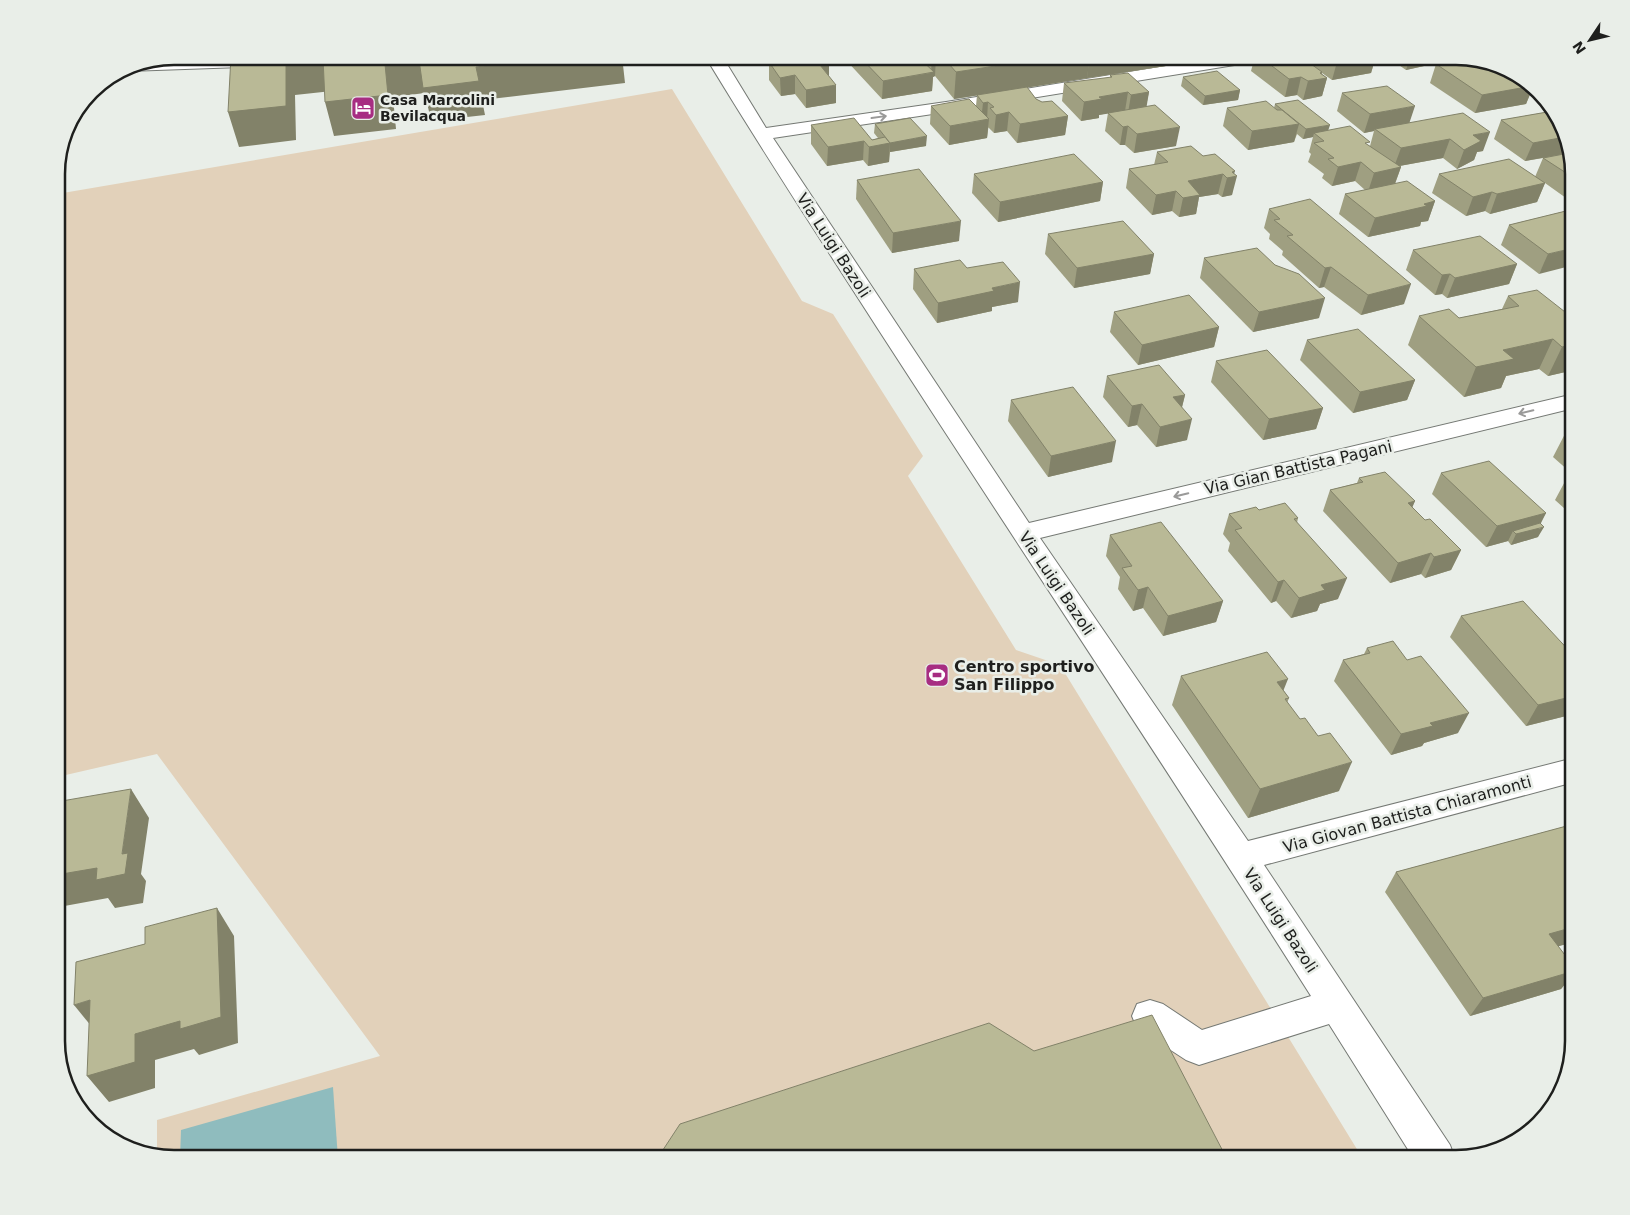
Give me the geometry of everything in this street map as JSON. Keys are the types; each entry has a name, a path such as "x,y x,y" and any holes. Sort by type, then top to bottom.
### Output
{"street":[{"path":"167,65 204,65"},
{"name":"Via Luigi Bazoli","path":"719,65 761,134 1023,533 1240,857 1430,1150"},
{"path":"761,134 975,103 1205,65"},
{"name":"Via Gian Battista Pagani","path":"1023,533 1565,403"},
{"name":"Via Giovan Battista Chiaramonti","path":"1240,857 1565,772"},
{"path":"1150,1016 1199,1048 1336,1005"}],"shaded area":[{"path":"672,89 802,301 833,314 923,456 908,476 1016,650 1060,665 1357,1150 157,1149 157,1120 380,1056 157,754 65,775 65,193"}],"water":[{"path":"333,1087 337,1150 180,1150 181,1130"}],"building":[{"path":"231,65 286,65 286,106 228,112"},
{"path":"323,65 385,65 388,95 325,102"},
{"path":"420,65 493,65 476,67 479,81 423,88"},
{"path":"771,65 820,65 836,85 806,90 795,75 780,78"},
{"path":"868,65 927,65 934,72 883,81"},
{"path":"950,65 1002,65 956,72"},
{"path":"1271,65 1312,65 1327,78 1308,81 1301,77 1289,79"},
{"path":"1437,65 1478,67 1498,73 1524,88 1482,95"},
{"path":"1217,71 1240,90 1205,96 1183,77"},
{"path":"1128,73 1149,92 1131,95 1128,92 1099,97 1102,99 1084,102 1064,83 1112,77 1110,75"},
{"path":"1387,86 1415,106 1370,114 1342,93"},
{"path":"1027,87 1036,99 1042,102 1052,101 1068,116 1020,124 1009,112 996,115 990,108 994,107 988,102 983,103 977,95"},
{"path":"969,99 989,119 950,126 931,106"},
{"path":"1298,100 1330,125 1306,129 1275,104"},
{"path":"1266,101 1277,110 1282,110 1299,124 1252,131 1227,108"},
{"path":"1155,105 1180,127 1137,134 1128,126 1123,127 1108,113"},
{"path":"1546,112 1559,138 1533,143 1501,120"},
{"path":"1463,113 1490,132 1473,135 1481,141 1464,150 1450,139 1401,148 1375,129"},
{"path":"854,118 872,140 885,137 890,143 869,147 864,141 828,147 811,125"},
{"path":"910,118 927,136 890,143 875,124"},
{"path":"1350,126 1370,142 1365,143 1401,167 1374,173 1361,162 1338,167 1328,159 1334,158 1314,143 1324,141 1314,133"},
{"path":"1191,146 1203,156 1215,154 1235,171 1232,172 1237,176 1227,178 1223,174 1188,181 1200,195 1183,198 1176,191 1156,195 1129,169 1168,162 1157,152"},
{"path":"1074,154 1103,182 1000,202 974,174"},
{"path":"1563,154 1565,172 1543,158"},
{"path":"1509,159 1545,183 1497,194 1492,192 1473,197 1439,174"},
{"path":"919,169 961,221 893,233 857,180"},
{"path":"1407,181 1435,201 1424,204 1427,206 1375,218 1345,194"},
{"path":"1310,199 1411,284 1368,295 1331,267 1325,268 1287,236 1293,235 1274,220 1280,219 1269,209"},
{"path":"1565,211 1565,250 1548,254 1509,225"},
{"path":"1123,221 1154,254 1077,268 1048,234"},
{"path":"1480,236 1517,264 1455,278 1450,274 1442,275 1413,250"},
{"path":"1257,248 1275,265 1299,274 1325,298 1259,312 1204,258"},
{"path":"960,260 967,268 1003,262 1020,282 992,288 994,291 938,303 914,269"},
{"path":"1537,290 1565,312 1565,346 1562,347 1553,339 1503,350 1514,359 1476,367 1419,316 1449,309 1459,318 1519,306 1508,296"},
{"path":"1189,295 1219,327 1142,345 1114,312"},
{"path":"1358,329 1415,380 1360,392 1307,340"},
{"path":"1267,350 1323,408 1269,419 1216,361"},
{"path":"1159,365 1185,395 1173,397 1192,419 1160,427 1142,404 1132,406 1107,376"},
{"path":"1073,387 1116,441 1051,456 1011,400"},
{"path":"1489,461 1546,513 1497,526 1441,473"},
{"path":"1385,472 1415,501 1408,503 1425,520 1430,519 1461,550 1434,557 1431,553 1398,563 1330,490 1363,482 1359,478"},
{"path":"1285,503 1298,518 1294,519 1347,578 1321,585 1325,590 1299,598 1284,580 1278,582 1235,530 1242,528 1229,514 1256,507 1259,510"},
{"path":"1161,522 1223,601 1168,616 1148,587 1138,590 1122,568 1132,566 1110,535"},
{"path":"1540,523 1544,527 1516,534 1513,531"},
{"path":"1523,601 1565,646 1565,698 1538,705 1461,616"},
{"path":"1393,641 1407,660 1421,656 1469,713 1430,723 1433,726 1401,734 1343,660 1370,653 1367,648"},
{"path":"1267,652 1288,679 1277,682 1289,698 1285,699 1300,719 1305,718 1318,736 1330,733 1352,762 1260,789 1181,676"},
{"path":"131,789 122,854 128,853 125,874 96,880 97,868 65,873 65,800"},
{"path":"1565,826 1565,930 1549,934 1565,955 1565,974 1483,998 1396,872"},
{"path":"217,908 221,1017 180,1029 180,1021 135,1034 135,1062 87,1076 90,1000 74,1005 76,962 145,944 145,927"},
{"path":"1152,1015 1222,1150 663,1150 680,1124 989,1023 1034,1051"}],"place":[{"name":"Casa Marcolini Bevilacqua","path":"363,108"},
{"name":"Centro sportivo San Filippo","path":"937,675"}]}
